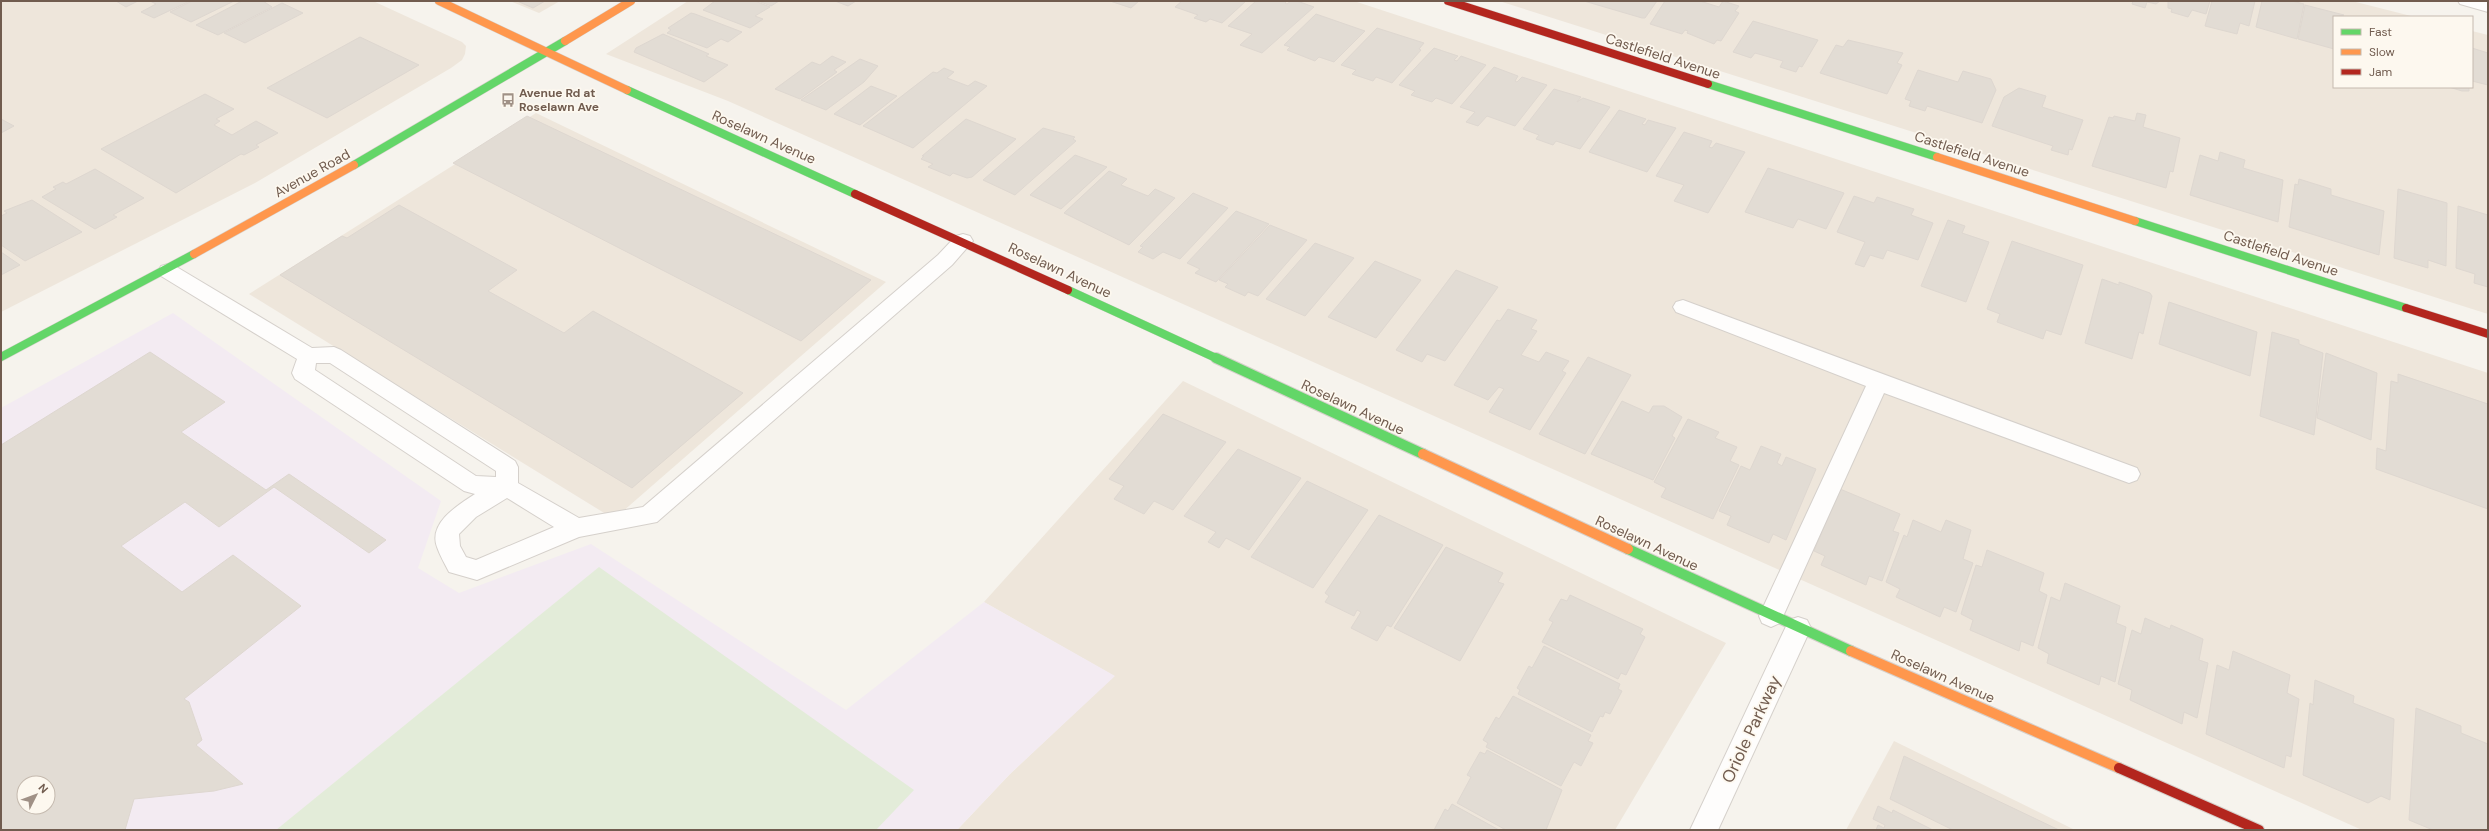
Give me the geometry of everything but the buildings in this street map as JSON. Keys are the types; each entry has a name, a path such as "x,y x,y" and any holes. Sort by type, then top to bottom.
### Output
{"street":[{"name":"Roselawn Avenue","path":"440,1 748,147 963,241 1771,616 2259,830"},
{"name":"Avenue Road","path":"1,357 168,270 363,161 630,1"},
{"name":"Castlefield Avenue","path":"1448,1 2488,334"},
{"path":"2466,1 2488,7"},
{"path":"507,487 468,510 446,532 448,546 458,565 477,570 576,528 649,515 945,260 963,241"},
{"path":"168,270 308,356 334,355 507,467 507,487"},
{"path":"1683,306 1878,382 2130,474"},
{"path":"308,356 303,373 472,485 507,487 576,528"},
{"path":"1771,616 1878,382"},
{"name":"Oriole Parkway","path":"1704,830 1798,628"}],"shaded area":[{"path":"1,1 373,1 462,42 466,46 465,54 462,60 451,68 255,183 1,312"},
{"path":"510,1 560,1 539,13"},
{"path":"688,1 1354,1 2488,373 2488,830 2362,830 728,101 606,54"},
{"path":"1499,1 2352,1 2411,16 2333,16 2333,88 2473,88 2473,31 2488,35 2488,314"},
{"path":"536,113 886,282 614,519 249,294"},
{"path":"173,313 441,501 418,568 459,593 591,544 846,710 984,602 1115,676 1010,774 957,830 1,830 1,408"},
{"path":"1183,381 1726,643 1615,830 957,830 1010,774 1114,676 984,602"},
{"path":"1894,741 2075,830 1846,830"}],"green space":[{"path":"599,567 914,790 876,830 276,830"}],"traffic: fast":[{"path":"354,165 565,41"},
{"path":"1708,84 1937,157"},
{"path":"627,90 748,147 855,194"},
{"path":"2135,221 2406,308"},
{"path":"1,357 194,254"},
{"path":"1068,290 1423,454"},
{"path":"1628,549 1851,651"}],"traffic: slow":[{"path":"439,1 627,90"},
{"path":"565,41 631,1"},
{"path":"1937,157 2135,221"},
{"path":"194,254 354,165"},
{"path":"1423,454 1628,549"},
{"path":"1851,651 2119,768"}],"traffic: jam":[{"path":"1448,1 1708,84"},
{"path":"855,194 1068,290"},
{"path":"2406,308 2488,334"},
{"path":"2119,768 2259,830"}],"place":[{"name":"Avenue Rd at Roselawn Ave","path":"508,100"}]}
